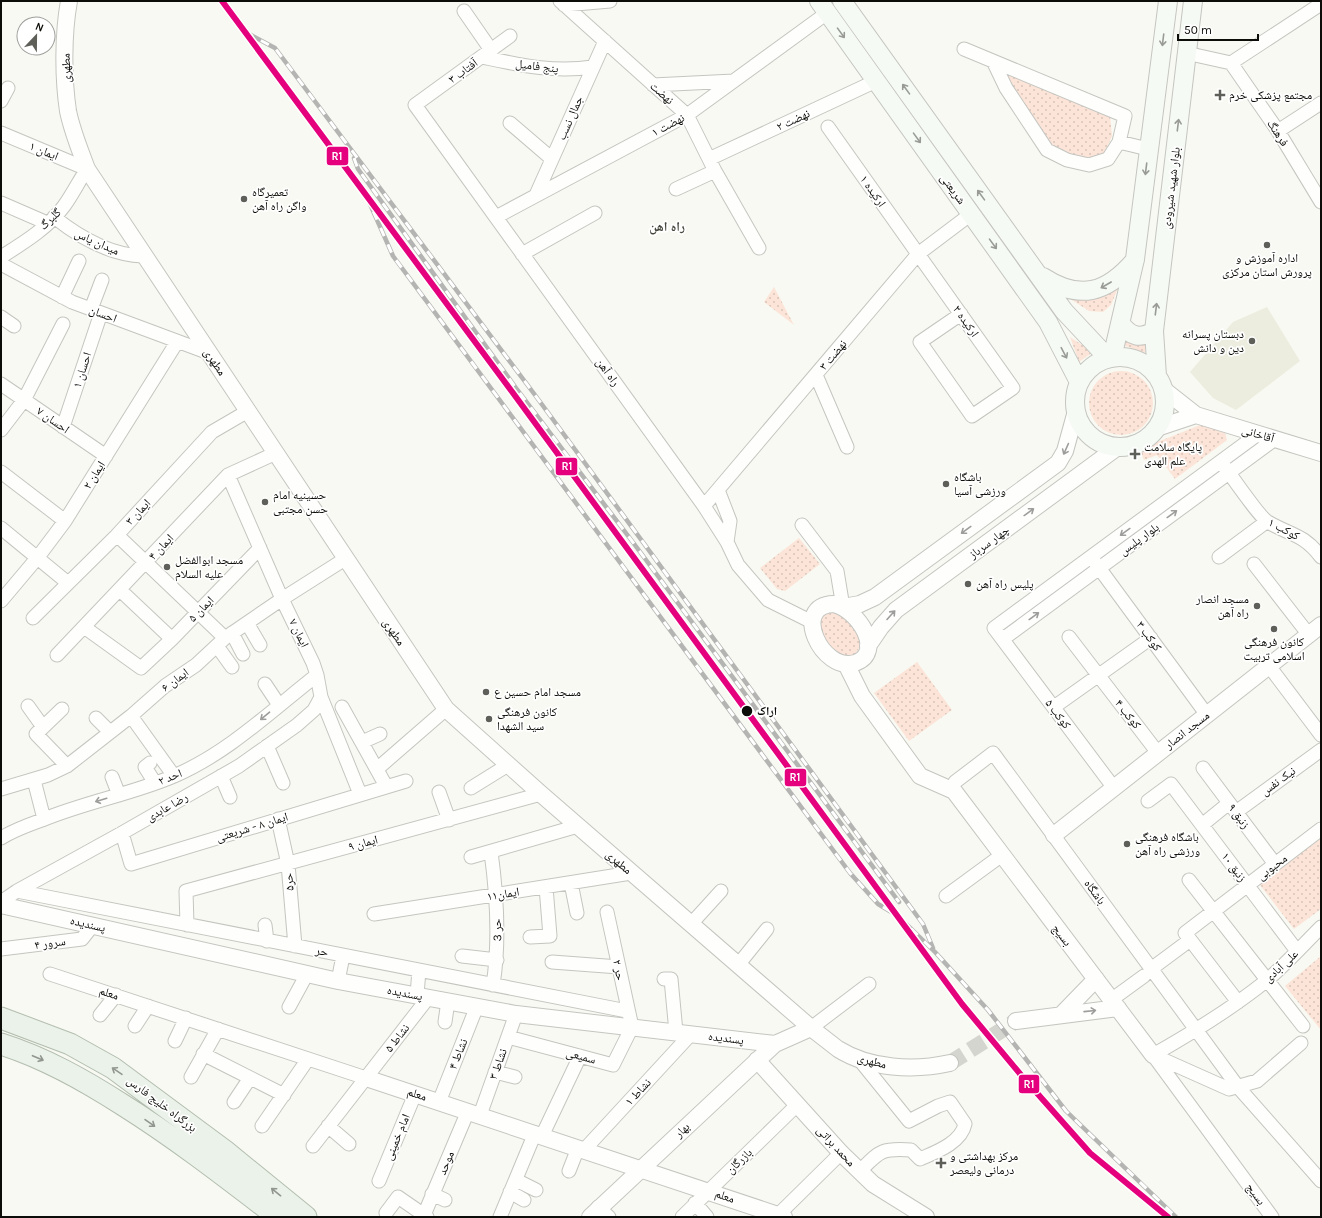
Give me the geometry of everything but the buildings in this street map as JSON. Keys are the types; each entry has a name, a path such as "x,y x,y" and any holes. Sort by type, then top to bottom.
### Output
{"highway":[{"name":"بزرگراه خلیج فارس","path":"1,1018 70,1044 113,1068 225,1151 306,1217"},
{"name":"بزرگراه خلیج فارس","path":"1,1044 58,1066 98,1089 207,1163 278,1217"}],"main road":[{"name":"شریعتی","path":"842,1 1064,311 1110,358"},
{"path":"1110,358 1121,324 1135,259 1168,1"},
{"name":"بلوار شهید شیرودی","path":"1160,382 1154,331 1193,1"},
{"name":"شریعتی","path":"823,7 1048,322 1079,382"},
{"path":"1038,274 1058,287 1078,292 1093,290 1106,286 1123,274 1135,259"},
{"path":"1048,322 1057,325 1061,324 1066,315 1064,311"},
{"path":"1121,324 1127,332 1135,336 1145,336 1154,331"},
{"path":"1122,357 1135,359 1148,366 1160,382 1166,402 1163,416 1157,428 1147,438 1134,445 1119,446 1104,444 1091,437 1082,425 1076,411 1075,396 1079,382 1086,371 1096,363 1110,358 1122,357"}],"street":[{"name":"مطهری","path":"68,1 65,57 68,111 77,143 87,169 143,256 446,709 631,873 811,1028 839,1049 858,1058 883,1065 931,1067 950,1063"},
{"path":"562,3 610,1"},
{"name":"نهضت","path":"562,3 687,115 715,171 759,248"},
{"path":"1186,54 1231,63 1321,4"},
{"name":"نهضت ۱","path":"496,216 687,115 734,81 823,7"},
{"path":"464,11 486,54"},
{"name":"آفتاب ۳","path":"415,105 510,36"},
{"name":"جمال نسب","path":"536,195 605,41"},
{"path":"964,49 994,63 1125,116 1118,142 1108,159 1089,165 1067,160 1047,150 1006,88 994,63"},
{"name":"پنج فامیل","path":"486,54 532,68 570,70 593,67"},
{"name":"فرهنگ","path":"1231,63 1278,132 1320,198"},
{"path":"653,85 734,81"},
{"name":"نهضت ۲","path":"710,159 876,81"},
{"path":"1,101 8,88"},
{"path":"1278,132 1321,103"},
{"name":"راه آهن","path":"415,105 704,506 727,542 738,565 768,600 812,622"},
{"path":"510,123 552,158"},
{"name":"ارکیده ۱","path":"828,128 918,254"},
{"name":"ایمان ۱","path":"1,134 87,169"},
{"path":"1118,142 1148,149"},
{"name":"گلبرگ","path":"1,257 29,239 63,207 87,169"},
{"path":"676,189 715,171"},
{"name":"میدان یاس","path":"1,203 50,220 92,243 128,256 143,256"},
{"path":"522,254 595,213"},
{"name":"نهضت ۳","path":"704,506 918,254 971,214"},
{"name":"ارکیده ۲","path":"918,254 961,314 1013,388 972,416 920,342 961,314"},
{"path":"62,297 79,261"},
{"name":"احسان","path":"1,264 62,297 209,353"},
{"name":"احسان ۱","path":"63,427 96,311 102,280"},
{"path":"1,317 14,326"},
{"path":"1,430 24,400 63,324"},
{"name":"ایمان ۲","path":"2,599 38,557 65,520 177,342"},
{"path":"816,375 847,447"},
{"path":"1157,428 1196,415 1160,382"},
{"name":"احسان ۷","path":"1,384 106,456"},
{"name":"ایمان ۳","path":"33,618 117,535 212,432 248,411"},
{"name":"چهار سرباز","path":"843,607 860,604 875,597 1058,463 1065,451 1076,411"},
{"name":"آقاخانی","path":"1196,415 1321,453"},
{"name":"بلوار پلیس","path":"994,628 1258,434"},
{"name":"بلوار پلیس","path":"1002,639 1274,439"},
{"name":"چهار سرباز","path":"868,646 881,627 896,610 1119,446"},
{"name":"ایمان ۴","path":"57,655 228,475 276,454"},
{"name":"کوکب ۱","path":"1220,461 1266,522 1302,539 1314,548 1321,557"},
{"path":"1,472 65,520"},
{"name":"ایمان ۷","path":"228,475 317,675 321,697 360,794"},
{"path":"718,490 730,521 727,542"},
{"path":"1219,557 1266,522"},
{"path":"802,525 837,571 843,607"},
{"path":"1,528 68,583"},
{"path":"117,535 225,639 243,654"},
{"name":"ایمان ۵","path":"84,627 140,668 198,613 260,548"},
{"name":"کوکب ۳","path":"1091,556 1207,715"},
{"name":"ایمان ۶","path":"1,789 34,780 67,766 131,716 165,686 196,664 225,639 282,599 345,559"},
{"path":"1254,564 1315,630"},
{"path":"120,590 172,639"},
{"path":"834,604 843,607 859,619 864,628 868,646 866,654 861,660 846,664 833,659 822,649 814,635 812,622 817,611 823,606 834,604"},
{"path":"247,623 260,645"},
{"name":"کوکب ۵","path":"994,628 1114,788"},
{"name":"مسجد انصار","path":"1054,835 1315,630"},
{"name":"کوکب ۴","path":"1069,637 1158,753"},
{"path":"1054,707 1151,638"},
{"path":"225,639 232,667"},
{"name":"بسیج","path":"846,664 862,696 920,776 954,792 1153,1055 1272,1217"},
{"path":"1269,666 1321,735"},
{"name":"احد ۲","path":"1,838 10,832 44,819 174,776 240,738 317,675"},
{"path":"265,684 279,705"},
{"name":"رضا عابدی","path":"1,904 17,891 222,776 297,725 314,710 321,697"},
{"path":"28,706 43,727"},
{"path":"342,707 386,786"},
{"path":"62,709 36,734 67,766"},
{"path":"377,769 446,709"},
{"path":"131,716 174,776"},
{"path":"96,718 110,732"},
{"path":"362,742 380,734"},
{"path":"267,746 283,783"},
{"name":"نیک نفس","path":"1202,825 1232,808 1321,750"},
{"name":"باشگاه","path":"955,782 993,753 1054,835 1148,972 1197,1030 1238,1087 1321,1181"},
{"path":"150,763 145,767 155,783"},
{"path":"471,788 508,765"},
{"name":"زنبق ۹","path":"1202,768 1276,864"},
{"path":"112,776 118,795"},
{"path":"222,776 230,797"},
{"path":"34,780 44,819"},
{"name":"ایمان ۸ - شریعتی","path":"122,833 131,864 406,781"},
{"name":"زنبق ۱۰","path":"1148,801 1171,784 1297,951"},
{"path":"439,792 449,820"},
{"name":"ایمان ۹","path":"186,925 186,892 541,794"},
{"name":"حر۵","path":"278,819 288,864 295,946"},
{"path":"471,857 578,826"},
{"name":"محبوبی","path":"1114,1004 1188,937 1214,911 1321,829"},
{"name":"حر 3","path":"491,852 497,895 497,960 493,985"},
{"path":"946,896 1002,855"},
{"name":"ایمان۱۱","path":"374,914 631,873"},
{"path":"1189,880 1303,1026"},
{"path":"571,883 577,913"},
{"path":"530,937 550,936 546,887"},
{"name":"حر","path":"17,891 627,1011"},
{"path":"691,924 721,891"},
{"name":"پسندیده","path":"1,904 338,981 516,1014 775,1044"},
{"name":"حر ۲","path":"607,912 627,1011 632,1027"},
{"path":"265,925 266,941"},
{"name":"سرور ۴","path":"1,949 82,939 93,926"},
{"name":"علی آبادی","path":"1153,1055 1197,1030 1267,980 1321,927"},
{"path":"738,965 766,929"},
{"path":"1188,937 1238,1002"},
{"path":"338,981 343,956"},
{"path":"462,956 497,960"},
{"path":"552,962 586,959 619,967"},
{"path":"419,970 423,997"},
{"name":"معلم","path":"50,974 708,1190 779,1216"},
{"path":"289,1007 307,974"},
{"path":"664,979 671,979 684,1033"},
{"path":"1062,1014 1096,980"},
{"path":"775,1044 811,1028 869,984"},
{"path":"100,1015 116,996"},
{"name":"نشاط ۵","path":"312,1146 366,1078 423,997"},
{"path":"444,1022 448,1001"},
{"path":"1016,1021 1114,1004"},
{"path":"135,1026 148,1006"},
{"name":"نشاط ۴","path":"439,1102 477,1006"},
{"name":"نشاط ۳","path":"474,1113 495,1072 516,1014"},
{"path":"175,1041 186,1018"},
{"name":"سمیعی","path":"508,1037 613,1065 632,1027"},
{"path":"191,1077 218,1029"},
{"name":"نشاط ۱","path":"581,1148 684,1033"},
{"path":"1153,1055 1220,1087 1229,1089 1257,1081 1302,1043"},
{"name":"بهار","path":"599,1214 641,1168 775,1044"},
{"path":"203,1054 284,1094"},
{"path":"500,1217 510,1192 580,1056"},
{"path":"858,1058 908,1121 938,1106 950,1102 965,1124 964,1131 942,1149 920,1159 911,1150 896,1149 880,1151 860,1172"},
{"path":"262,1126 308,1059"},
{"name":"محمد براتی","path":"757,1060 841,1153 872,1184 917,1215"},
{"path":"495,1072 516,1077"},
{"path":"234,1102 250,1078"},
{"name":"امام خمینی","path":"379,1181 415,1094"},
{"name":"بازرگان","path":"682,1217 797,1104"},
{"name":"موحد","path":"425,1216 432,1194 474,1113"},
{"path":"328,1126 349,1144"},
{"path":"569,1171 581,1148"},
{"path":"779,1216 841,1153"},
{"path":"516,1180 536,1190"},
{"path":"510,1192 524,1200"},
{"path":"432,1194 446,1200"},
{"path":"386,1212 398,1197 425,1216"},
{"path":"695,1203 707,1217"}],"shaded area":[{"path":"1002,71 1110,115 1112,136 1104,154 1088,160 1070,156 1051,144"},
{"path":"774,287 794,325 764,302"},
{"path":"1118,288 1111,305 1103,312 1089,311 1072,300 1097,298"},
{"name":"دبستان پسرانه دین و دانش","path":"1267,307 1300,361 1236,410 1213,398 1190,372 1233,322"},
{"path":"1124,335 1145,342 1145,353 1120,344"},
{"path":"1070,337 1093,352 1079,362"},
{"path":"1115,371 1127,371 1144,380 1151,391 1153,403 1151,415 1144,426 1127,435 1115,435 1103,430 1094,421 1089,409 1089,397 1094,385 1103,376"},
{"path":"1200,425 1225,433 1227,440 1175,479 1157,455 1144,460 1140,449"},
{"path":"799,538 820,564 785,591 777,589 760,568"},
{"path":"836,612 854,623 861,643 856,653 848,656 840,654 825,640 821,631 820,622 824,615"},
{"path":"917,662 952,710 909,741 874,693"},
{"path":"1321,837 1321,909 1294,929 1260,885"},
{"path":"1321,956 1321,1030 1285,986"}],"tunnel":[{"path":"950,1063 1016,1021"}],"railway":[{"path":"245,32 275,48 535,395 923,924 933,948"},
{"path":"354,158 358,169 516,388 632,541 899,902"},
{"path":"366,195 393,256 850,873 878,904 898,916 935,952 988,1010 1066,1111 1176,1217"}],"transit line":[{"name":"R1","path":"222,1 513,393 962,1004 1021,1075 1090,1153 1168,1217"}],"place":[{"name":"مجتمع پزشکی خرم","path":"1220,95"},
{"name":"تعمیرگاه واگن راه آهن","path":"244,199"},
{"name":"اداره آموزش و پرورش استان مرکزی","path":"1267,245"},
{"name":"دبستان پسرانه دین و دانش","path":"1252,341"},
{"name":"پایگاه سلامت علم الهدی","path":"1135,454"},
{"name":"باشگاه ورزشی آسیا","path":"946,484"},
{"name":"حسینیه امام حسن مجتبی","path":"265,502"},
{"name":"مسجد ابوالفضل علیه السلام","path":"167,567"},
{"name":"پلیس راه آهن","path":"968,584"},
{"name":"مسجد انصار راه آهن","path":"1257,606"},
{"name":"کانون فرهنگی اسلامی تربیت","path":"1274,629"},
{"name":"مسجد امام حسین ع","path":"486,692"},
{"name":"اراک","path":"747,711"},
{"name":"کانون فرهنگی سید الشهدا","path":"489,719"},
{"name":"باشگاه فرهنگی ورزشی راه آهن","path":"1127,844"},
{"name":"مرکز بهداشتی و درمانی ولیعصر","path":"941,1163"}],"district":[{"name":"راه اهن","path":"667,226"}]}
